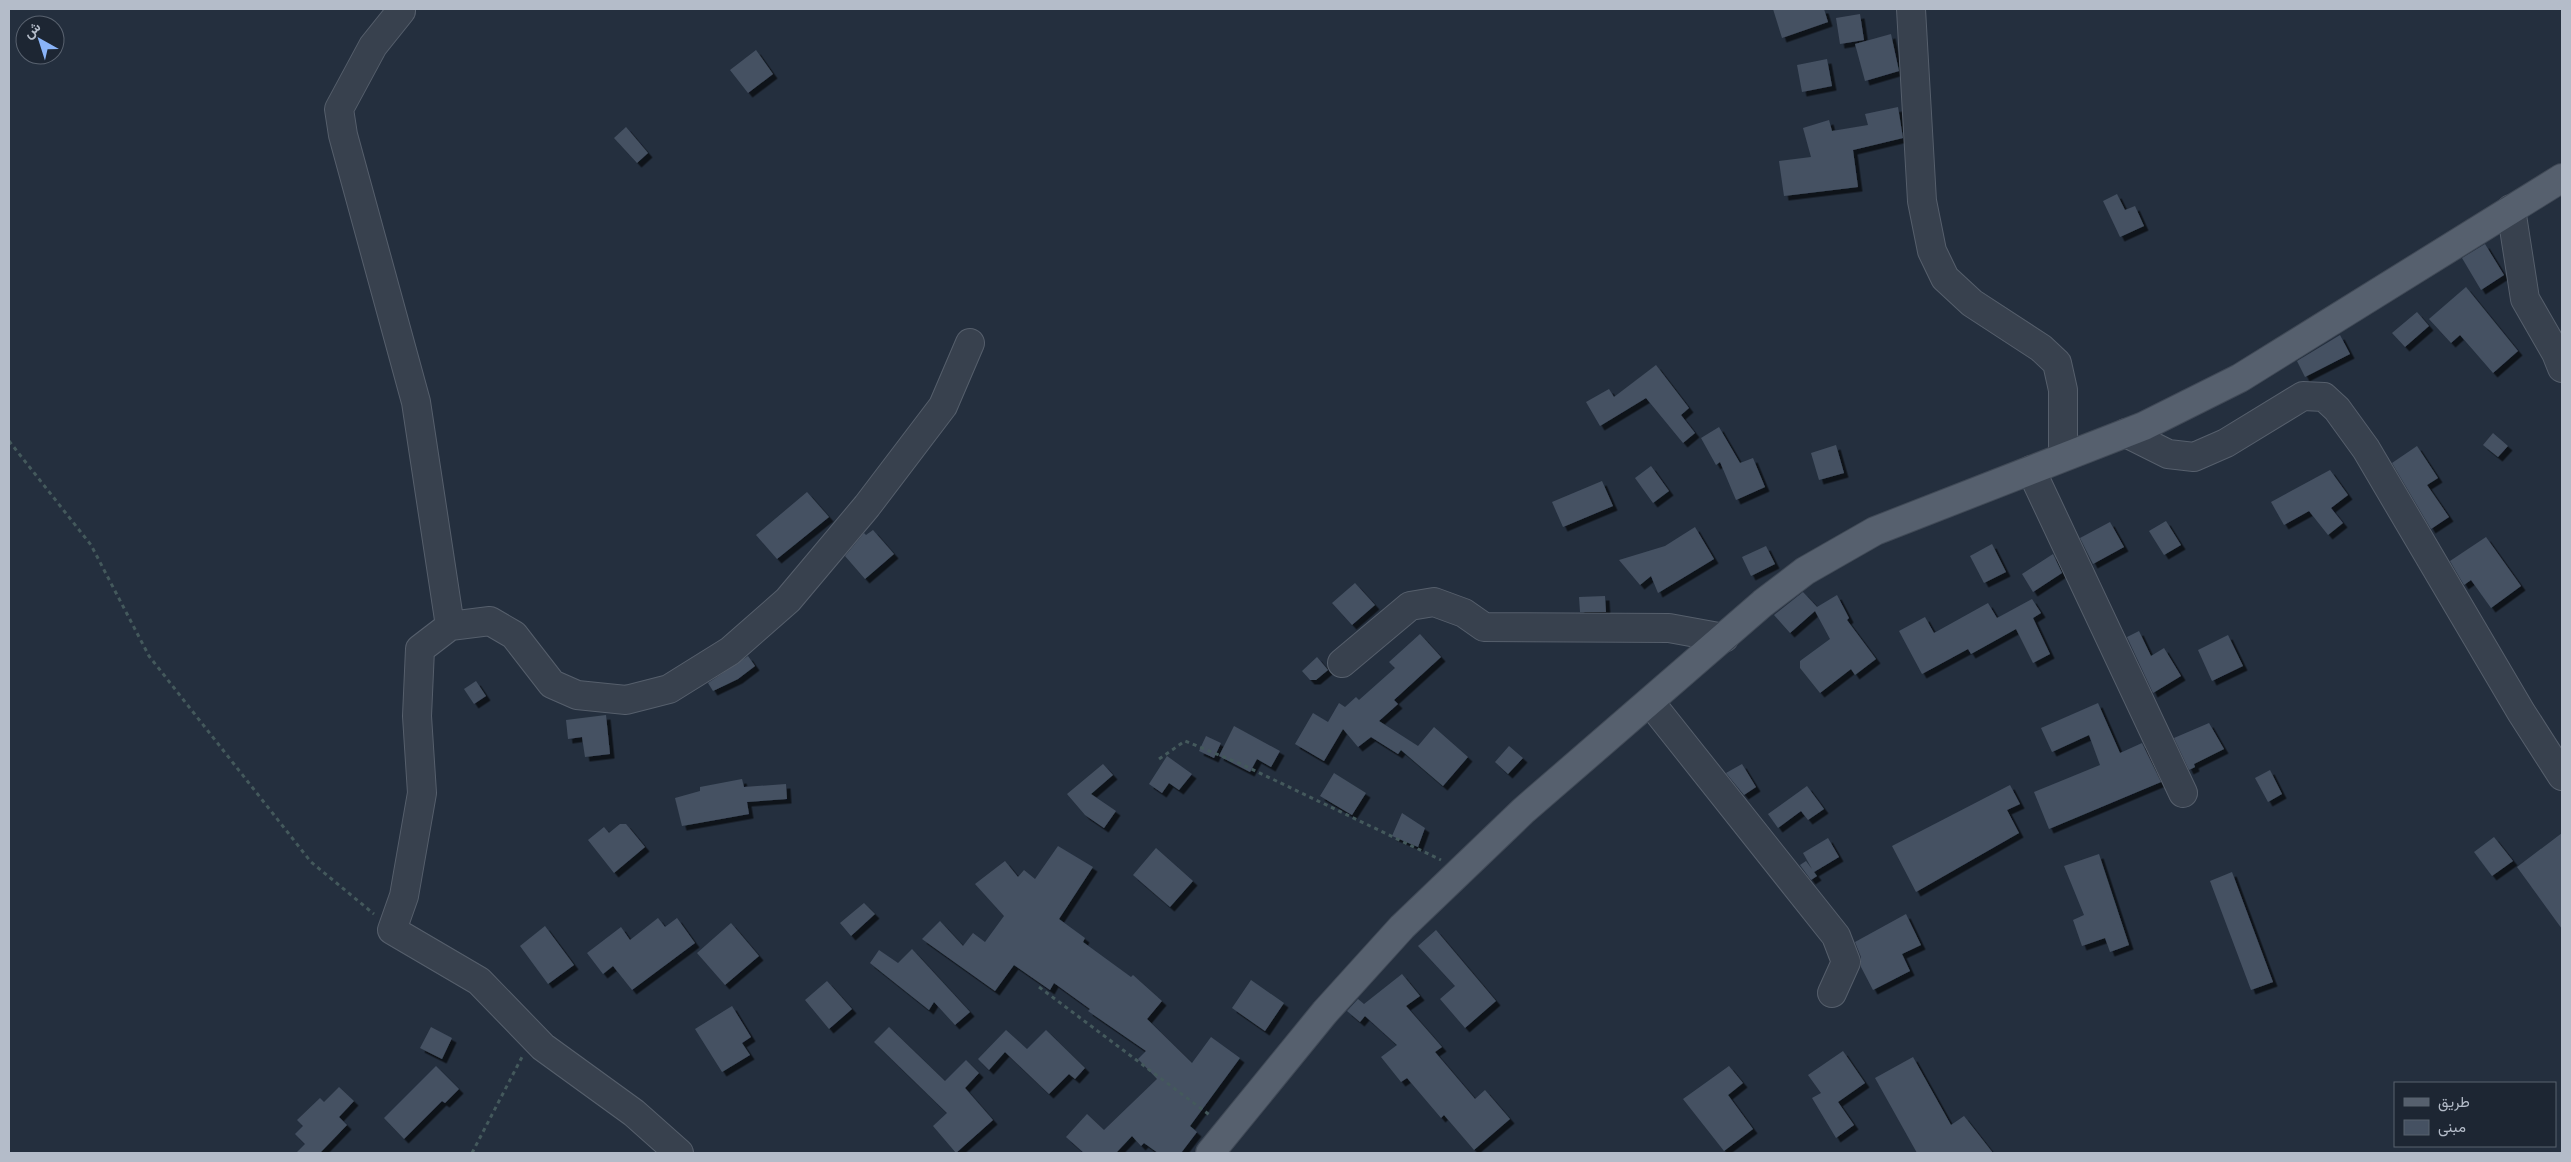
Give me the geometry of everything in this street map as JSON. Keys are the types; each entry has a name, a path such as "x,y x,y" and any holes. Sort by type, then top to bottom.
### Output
{"main road":[{"path":"1210,1153 1331,1005 1402,927 1524,811 1724,638 1805,571 1875,531 2126,433 2240,378 2562,178"}],"street":[{"path":"1911,9 1922,201 1932,251 1945,278 1972,303 2041,348 2057,363 2063,390 2063,458"},
{"path":"401,11 373,46 339,110 346,145 416,402 450,626"},
{"path":"2511,209 2525,299 2556,353 2562,368"},
{"path":"680,1153 634,1113 543,1047 479,981 392,930 404,896 422,793 417,716 420,649 450,626 490,621 514,636 552,684 577,695 626,700 669,689 730,651 788,600 867,506 942,406 970,342"},
{"path":"2126,433 2168,454 2194,457 2226,443 2303,396 2324,397 2337,408 2366,449 2521,712 2562,776"},
{"path":"2031,470 2183,793"},
{"path":"1342,663 1410,606 1434,602 1464,613 1484,626 1669,628 1724,638"},
{"path":"1650,702 1836,936 1846,962 1832,993"}],"path":[{"path":"9,441 91,545 149,656 311,862 392,930"},
{"path":"1159,759 1185,741 1241,764 1462,870"},
{"path":"1039,987 1229,1130"},
{"path":"472,1153 534,1037"}],"building":[{"path":"1773,9 1824,9 1828,22 1782,38"},
{"path":"1860,14 1864,40 1840,44 1836,18"},
{"path":"1891,34 1899,71 1865,81 1855,44"},
{"path":"756,50 773,74 748,93 730,70"},
{"path":"1827,59 1832,86 1802,92 1797,65"},
{"path":"1898,107 1903,138 1853,150 1858,187 1784,196 1779,161 1811,157 1803,128 1829,120 1832,131 1868,125 1865,114"},
{"path":"626,127 648,153 637,163 614,138"},
{"path":"2117,194 2125,210 2135,206 2144,226 2120,237 2103,201"},
{"path":"2485,244 2504,275 2481,290 2462,258"},
{"path":"2466,287 2518,351 2493,373 2460,335 2451,343 2429,319"},
{"path":"2417,312 2429,326 2405,347 2392,333"},
{"path":"2340,335 2350,354 2305,377 2297,361"},
{"path":"1656,365 1689,408 1681,415 1695,433 1683,443 1646,398 1600,426 1586,402 1609,389 1614,397"},
{"path":"1719,427 1740,463 1753,458 1765,487 1736,500 1720,462 1716,465 1701,438"},
{"path":"2493,433 2508,446 2498,457 2483,445"},
{"path":"1836,445 1844,473 1819,480 1811,453"},
{"path":"2417,446 2438,478 2427,485 2449,517 2431,529 2392,463"},
{"path":"1651,466 1669,491 1653,503 1635,478"},
{"path":"2330,470 2348,495 2331,508 2343,523 2328,535 2309,511 2284,525 2271,502"},
{"path":"1602,481 1613,506 1563,527 1552,502"},
{"path":"807,492 829,517 777,559 756,535"},
{"path":"2166,521 2181,545 2164,555 2149,531"},
{"path":"2110,522 2124,547 2093,564 2080,538"},
{"path":"1695,527 1714,559 1658,593 1651,576 1640,585 1619,560 1665,546"},
{"path":"873,530 894,554 865,579 845,556 864,533 866,535"},
{"path":"2486,537 2521,586 2491,608 2471,580 2464,585 2450,561"},
{"path":"1992,544 2006,572 1984,583 1970,556"},
{"path":"1766,546 1775,564 1751,576 1742,557"},
{"path":"2053,554 2062,573 2033,592 2022,574"},
{"path":"1355,583 1375,605 1352,625 1332,603"},
{"path":"1803,592 1817,607 1837,595 1849,618 1847,620 1876,659 1855,675 1851,669 1820,693 1800,668 1800,661 1830,639 1815,611 1790,633 1774,615"},
{"path":"1605,596 1606,612 1580,612 1579,597"},
{"path":"2032,599 2041,613 2033,618 2050,654 2033,663 2016,629 1971,654 1968,649 1922,674 1899,631 1925,617 1934,633 1988,603 1997,618"},
{"path":"2139,631 2151,656 2164,648 2181,676 2153,693 2127,637"},
{"path":"1420,634 1441,657 1394,700 1398,704 1379,721 1418,746 1434,727 1468,757 1443,786 1401,750 1398,754 1371,737 1358,747 1343,729 1324,761 1295,744 1313,713 1328,722 1339,703 1345,707 1356,697 1359,700 1395,668 1389,662"},
{"path":"2228,635 2243,666 2212,681 2198,650"},
{"path":"748,656 755,666 738,679 713,691 708,683"},
{"path":"1317,657 1328,670 1316,680 1310,680 1302,671"},
{"path":"476,681 486,696 474,704 464,689"},
{"path":"2098,703 2120,753 2142,743 2161,782 2049,829 2034,792 2100,765 2089,735 2052,752 2041,728"},
{"path":"606,715 610,754 585,757 582,737 568,739 566,720"},
{"path":"2209,723 2224,749 2194,764 2195,767 2189,770 2174,738"},
{"path":"1234,726 1280,751 1271,767 1257,759 1250,772 1219,756"},
{"path":"1206,736 1221,743 1214,758 1199,751"},
{"path":"1509,746 1523,758 1508,774 1495,762"},
{"path":"1167,756 1192,774 1179,790 1169,783 1162,793 1149,784"},
{"path":"1103,764 1113,775 1091,794 1116,811 1104,828 1085,815 1067,794"},
{"path":"1742,764 1756,787 1744,795 1726,773"},
{"path":"2270,770 2282,794 2268,802 2255,778"},
{"path":"1334,773 1366,793 1352,815 1320,796"},
{"path":"742,779 744,787 786,784 787,799 747,802 749,814 682,826 675,798 700,791 700,787"},
{"path":"2010,785 2020,804 2007,810 2019,833 1916,892 1892,846"},
{"path":"1807,786 1824,809 1808,820 1801,811 1778,828 1768,814"},
{"path":"1402,813 1425,828 1418,847 1392,836"},
{"path":"620,824 626,824 645,847 614,873 588,840 604,827 609,833"},
{"path":"2562,833 2562,929 2517,867"},
{"path":"2494,837 2513,861 2492,876 2474,852"},
{"path":"1828,838 1839,857 1814,872 1817,876 1811,880 1800,865 1806,861 1812,869 1803,853"},
{"path":"1058,846 1093,867 1059,919 1085,938 1083,942 1131,977 1133,975 1162,1001 1147,1019 1192,1063 1211,1037 1240,1058 1190,1126 1197,1132 1181,1153 1158,1153 1144,1143 1141,1146 1132,1136 1116,1153 1084,1153 1066,1137 1087,1114 1104,1130 1157,1079 1138,1059 1146,1051 1088,1011 1090,1009 1054,983 1050,990 1014,965 995,991 922,939 940,921 963,946 973,933 985,942 1004,916 975,884 1005,861 1018,877 1024,870 1035,879"},
{"path":"1156,848 1193,881 1170,907 1133,875"},
{"path":"2099,854 2129,945 2110,952 2105,938 2082,946 2073,920 2084,915 2064,866"},
{"path":"2232,872 2273,982 2251,990 2210,881"},
{"path":"864,903 875,914 851,936 840,923"},
{"path":"1906,914 1921,945 1902,954 1910,971 1873,990 1861,967 1861,957 1855,942"},
{"path":"658,918 665,927 677,918 695,943 632,990 613,966 603,974 587,953 621,927 630,940"},
{"path":"731,923 759,956 725,985 697,953"},
{"path":"545,926 574,965 548,984 520,946"},
{"path":"1436,930 1496,1001 1465,1028 1440,999 1455,986 1418,946"},
{"path":"912,949 970,1012 955,1025 934,1002 929,1010 870,963 879,950 898,963"},
{"path":"1402,974 1420,996 1406,1006 1442,1047 1435,1052 1475,1099 1485,1090 1510,1119 1474,1150 1444,1115 1441,1118 1407,1078 1401,1082 1381,1057 1397,1045 1365,1016 1360,1022 1347,1011 1358,999 1364,1004"},
{"path":"1251,980 1284,1003 1265,1031 1232,1008"},
{"path":"827,981 852,1009 829,1029 805,1000"},
{"path":"732,1006 751,1037 742,1043 750,1055 722,1072 695,1029"},
{"path":"431,1027 452,1038 442,1059 420,1048"},
{"path":"889,1027 945,1081 966,1060 979,1073 965,1088 993,1120 956,1153 933,1126 947,1113 874,1042"},
{"path":"1006,1030 1027,1049 1046,1030 1085,1068 1075,1079 1069,1074 1049,1094 1005,1052 989,1070 978,1059"},
{"path":"1843,1051 1865,1083 1838,1102 1854,1125 1836,1138 1812,1098 1821,1093 1808,1075"},
{"path":"1913,1057 1951,1125 1964,1116 1993,1153 1917,1153 1875,1078"},
{"path":"436,1066 459,1089 445,1103 442,1101 404,1139 384,1118"},
{"path":"1729,1066 1743,1083 1728,1095 1753,1129 1724,1151 1683,1099"},
{"path":"339,1087 354,1101 339,1117 347,1125 320,1153 296,1153 305,1144 295,1134 303,1126 297,1120 320,1098 324,1102"}]}
